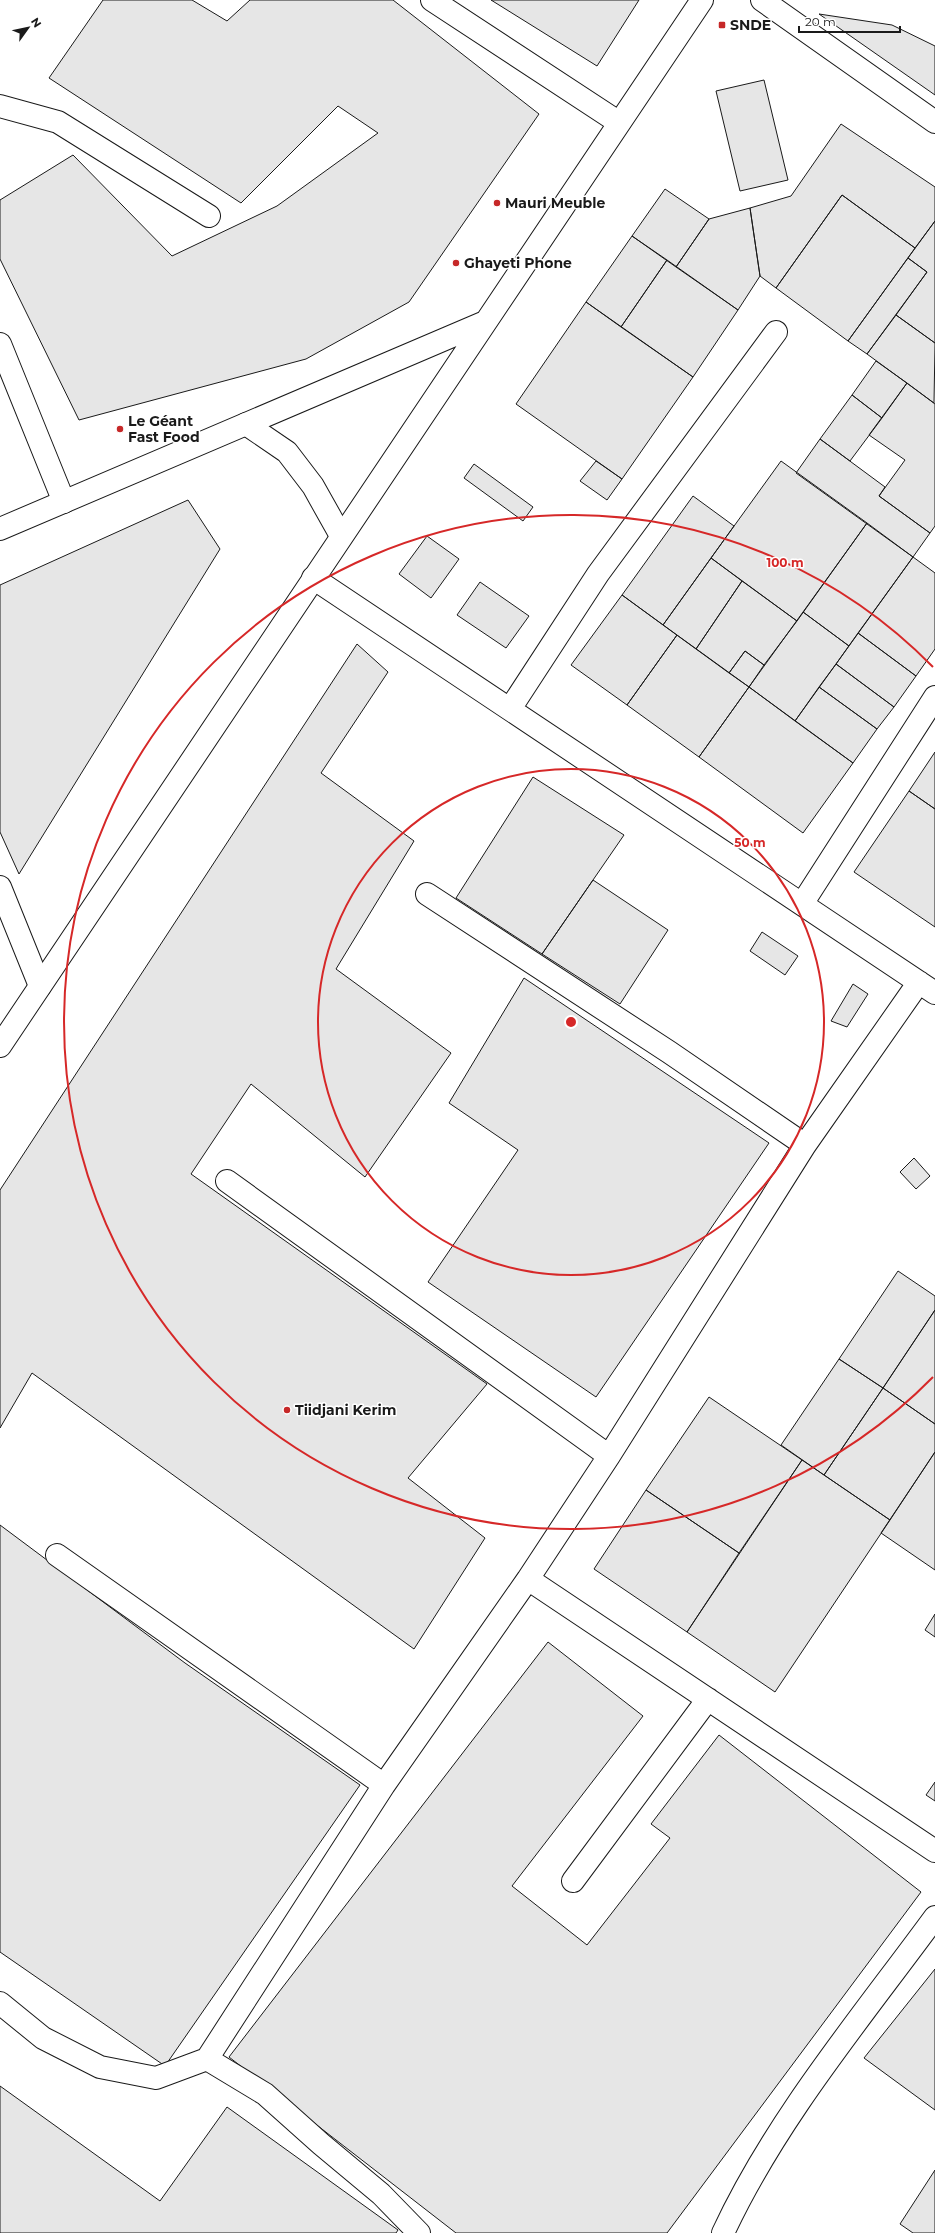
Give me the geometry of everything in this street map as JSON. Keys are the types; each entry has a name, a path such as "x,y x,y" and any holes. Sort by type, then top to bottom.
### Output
{"street":[{"path":"432,0 618,122"},
{"path":"0,1046 618,122 702,0"},
{"path":"762,0 935,122"},
{"path":"0,106 58,122 209,216"},
{"path":"0,529 485,322"},
{"path":"510,709 598,574 776,332"},
{"path":"0,344 64,502"},
{"path":"246,424 287,452 313,486 342,536"},
{"path":"0,2003 43,2038 100,2068 156,2078 207,2059 384,1785 528,1579 609,1456 805,1145 927,988 313,578"},
{"path":"802,904 935,697"},
{"path":"0,887 40,986"},
{"path":"427,894 669,1052 805,1145"},
{"path":"227,1181 609,1456"},
{"path":"57,1555 384,1785"},
{"path":"528,1579 935,1851"},
{"path":"573,1881 708,1699"},
{"path":"724,2233 743,2191 791,2114 935,1917"},
{"path":"207,2059 265,2094 381,2194 419,2233"}],"building":[{"path":"103,0 192,0 227,21 250,0 393,0 539,114 409,302 306,359 79,420 0,259 0,200 73,155 172,256 277,206 378,133 338,106 241,203 49,78"},
{"path":"491,0 639,0 597,66"},
{"path":"819,14 892,25 935,46 935,95"},
{"path":"764,80 788,180 740,191 716,91"},
{"path":"841,124 935,187 935,221 915,248 842,195 776,288 760,276 750,208 791,196"},
{"path":"665,189 709,219 676,267 632,236"},
{"path":"842,195 915,248 848,341 776,288"},
{"path":"750,208 760,276 738,310 676,267 709,219"},
{"path":"935,221 935,343 896,315 927,272 908,258"},
{"path":"632,236 667,260 621,327 586,302"},
{"path":"908,258 927,272 867,354 848,341"},
{"path":"667,260 738,310 693,377 621,327"},
{"path":"586,302 693,377 622,479 516,404"},
{"path":"896,315 935,343 934,403 867,354"},
{"path":"876,361 907,383 882,418 852,395"},
{"path":"907,383 935,404 935,526 930,533 879,496 905,460 869,435"},
{"path":"852,395 882,418 850,461 820,439"},
{"path":"820,439 885,487 879,496 930,533 913,557 796,473"},
{"path":"596,461 622,479 607,500 580,481"},
{"path":"781,461 867,523 797,621 711,558"},
{"path":"474,464 533,507 523,521 464,478"},
{"path":"693,496 734,526 663,625 622,595"},
{"path":"188,500 220,549 19,874 0,832 0,585"},
{"path":"867,523 913,557 849,646 803,612"},
{"path":"427,536 459,559 431,598 399,574"},
{"path":"913,557 935,573 935,649 916,676 858,633"},
{"path":"711,558 742,581 696,649 663,625"},
{"path":"742,581 797,621 764,665 745,651 729,673 696,649"},
{"path":"480,582 529,616 506,648 457,615"},
{"path":"622,595 677,635 627,705 571,665"},
{"path":"803,612 849,646 795,721 749,687"},
{"path":"858,633 916,676 894,707 836,664"},
{"path":"677,635 749,687 699,757 627,705"},
{"path":"357,644 388,672 321,773 414,841 336,969 451,1053 365,1177 251,1084 191,1174 487,1384 408,1478 485,1538 414,1649 32,1373 0,1428 0,1190"},
{"path":"745,651 764,665 749,687 729,673"},
{"path":"836,664 894,707 877,729 819,687"},
{"path":"749,687 853,763 803,833 699,757"},
{"path":"819,687 877,729 853,763 795,721"},
{"path":"935,752 935,809 909,791"},
{"path":"533,777 624,835 542,954 456,898"},
{"path":"909,791 935,809 935,927 854,872"},
{"path":"593,880 668,930 620,1004 542,954"},
{"path":"762,932 798,956 785,975 750,951"},
{"path":"524,978 769,1143 596,1397 428,1282 518,1150 449,1103"},
{"path":"853,984 868,994 847,1027 831,1021"},
{"path":"914,1158 930,1176 916,1189 900,1172"},
{"path":"898,1271 935,1296 935,1310 883,1388 839,1359"},
{"path":"935,1310 935,1424 883,1388"},
{"path":"839,1359 883,1388 824,1475 781,1445"},
{"path":"883,1388 935,1424 935,1452 890,1520 824,1475"},
{"path":"709,1397 802,1460 739,1553 646,1490"},
{"path":"935,1452 935,1570 881,1533"},
{"path":"802,1460 890,1520 775,1692 687,1632"},
{"path":"646,1490 739,1553 687,1632 594,1569"},
{"path":"0,1525 185,1663 360,1785 165,2066 0,1952"},
{"path":"935,1614 935,1637 925,1630"},
{"path":"548,1642 643,1716 512,1886 587,1945 670,1838 651,1824 719,1735 921,1892 667,2233 456,2233 229,2057"},
{"path":"935,1782 935,1801 926,1795"},
{"path":"935,1969 935,2110 864,2058"},
{"path":"0,2086 160,2201 227,2107 398,2230 396,2233 0,2233"},
{"path":"935,2170 935,2233 913,2233 900,2224"}],"place":[{"name":"SNDE","path":"722,25"},
{"name":"Mauri Meuble","path":"497,203"},
{"name":"Ghayeti Phone","path":"456,263"},
{"name":"Le Géant Fast Food","path":"120,429"},
{"name":"Tiidjani Kerim","path":"287,1410"}]}
